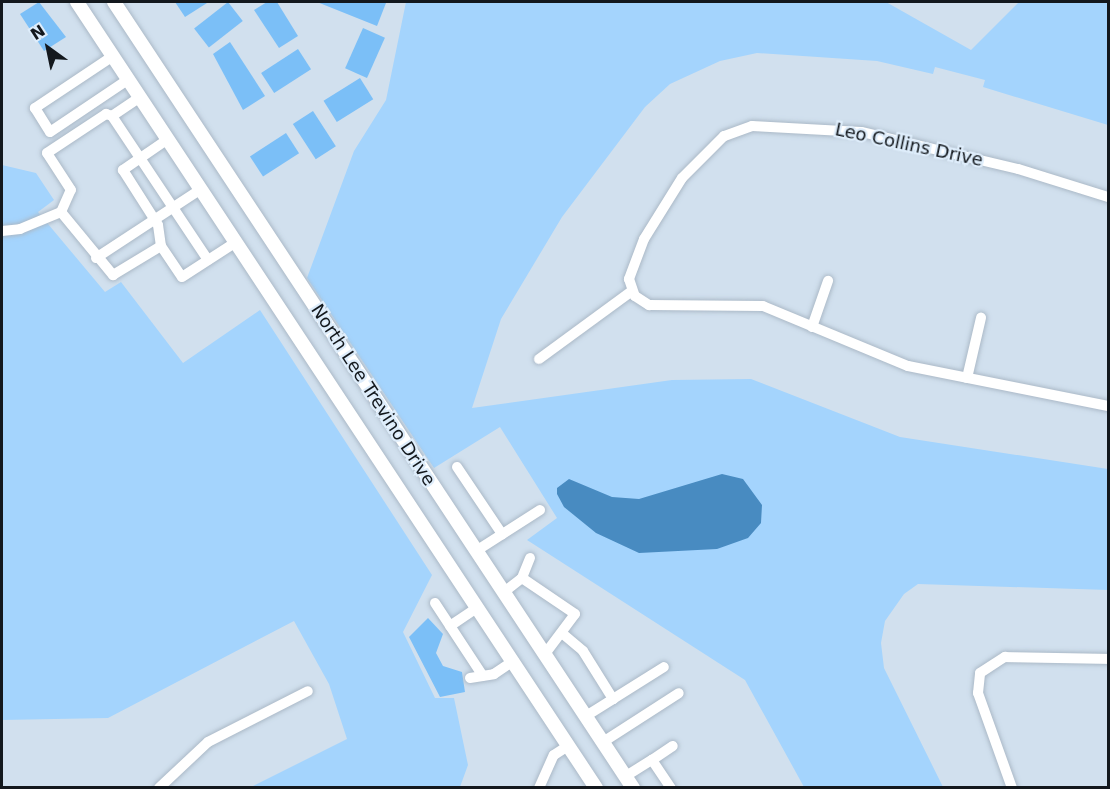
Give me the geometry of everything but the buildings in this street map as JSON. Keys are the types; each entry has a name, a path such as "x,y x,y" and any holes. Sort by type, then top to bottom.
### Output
{"main road":[{"name":"North Lee Trevino Drive","path":"77,2 596,788"},
{"name":"North Lee Trevino Drive","path":"114,2 629,782"}],"street":[{"path":"113,56 35,108 50,132 129,79"},
{"path":"112,116 140,98"},
{"path":"2,231 20,229 61,212 71,190 47,153 106,114 112,116 207,260"},
{"name":"Leo Collins Drive","path":"632,291 632,268 682,178 724,136 752,126 861,132 1018,169 1108,197"},
{"path":"168,139 123,170 155,220 161,246 182,278 236,242"},
{"path":"96,258 201,189"},
{"path":"61,212 96,258 113,275 161,246"},
{"path":"812,327 828,281"},
{"path":"539,359 632,291 650,305 763,306 882,358 967,378 1108,406"},
{"path":"967,378 981,318"},
{"path":"457,467 501,534"},
{"path":"476,551 540,510"},
{"path":"504,592 522,578 530,558"},
{"path":"522,578 575,614 545,654"},
{"path":"435,603 483,676"},
{"path":"450,626 477,608"},
{"path":"562,633 583,651 613,699"},
{"path":"1012,788 978,693 980,673 1005,657 1108,659"},
{"path":"470,678 483,676 513,662"},
{"path":"586,716 664,667"},
{"path":"159,788 208,742 308,691"},
{"path":"603,742 679,693"},
{"path":"539,788 554,755 568,746"},
{"path":"629,782 652,760 673,746"},
{"path":"652,760 671,788"}],"shaded area":[{"path":"406,2 886,2 971,50 1019,2 1108,2 1108,125 983,87 985,80 935,67 933,74 877,61 757,53 720,61 670,84 645,107 562,217 501,319 472,408 672,380 751,379 900,437 1108,469 1108,590 918,584 904,594 885,621 881,643 884,668 943,787 804,787 745,680 527,540 557,518 500,427 434,468 307,278 354,151 386,100"},
{"path":"2,165 36,173 54,200 38,212 105,292 121,282 183,363 260,310 432,575 403,632 435,698 454,698 468,765 460,787 251,787 347,739 329,684 294,621 108,718 2,720"},
{"path":"722,474 743,479 762,505 761,523 748,538 717,549 639,553 596,533 564,507 557,494 557,488 569,479 612,497 639,499"}]}
